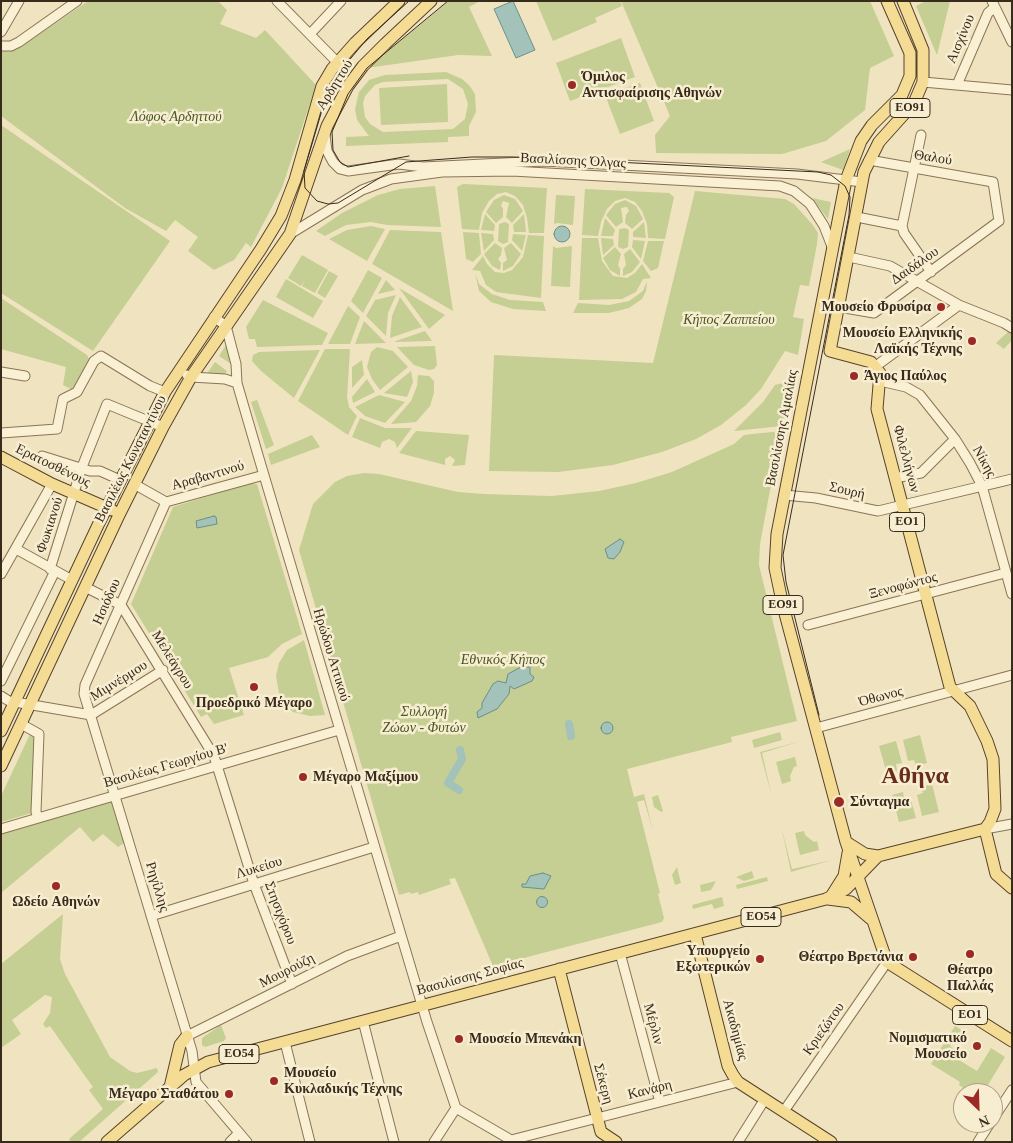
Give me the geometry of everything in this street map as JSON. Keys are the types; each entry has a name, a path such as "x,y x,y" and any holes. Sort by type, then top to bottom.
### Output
{"main road":[{"name":"Αρδηττού","path":"295,180 322,86 337,62 355,42 399,1"},
{"name":"Αρδηττού","path":"311,179 326,133 348,86 363,66 431,1"},
{"name":"Βασιλίσσης Αμαλίας","path":"887,2 909,50 910,72 902,95 872,125 861,141 846,180 775,546 775,568 783,606 846,842 887,962"},
{"name":"ΕΟ91","path":"876,366 864,359 830,351 857,217 862,182 872,155 884,135 914,103 923,82 923,50 905,5"},
{"path":"872,125 872,155"},
{"name":"Βασιλέως Κωνσταντίνου","path":"1,766 120,513 163,427 191,377 290,234 311,179"},
{"name":"Βασιλέως Κωνσταντίνου","path":"1,731 106,508 165,392 178,369 273,231 295,180"},
{"name":"Φιλελλήνων","path":"876,366 880,381 877,409 950,687 954,692"},
{"name":"Ερατοσθένους","path":"1,457 52,484 120,513"},
{"name":"ΕΟ1","path":"954,692 970,706 987,741 993,759 995,809 985,829"},
{"path":"846,842 865,854 878,856 985,829 996,874 1012,888"},
{"path":"826,899 838,888 844,876 848,858 846,842"},
{"name":"ΕΟ54","path":"858,877 878,856"},
{"name":"Βασιλίσσης Σοφίας","path":"107,1142 194,1068 422,1005 826,899 842,893 858,877"},
{"path":"826,899 841,900 857,905 874,923"},
{"name":"Ακαδημίας","path":"695,934 728,1066 738,1082 829,1141"},
{"name":"ΕΟ1","path":"887,962 1012,1041"},
{"name":"Σέκερη","path":"559,969 600,1132 616,1142"},
{"path":"170,1087 180,1045 187,1036"}],"street":[{"path":"1,32 20,1"},
{"path":"1,46 11,46 19,42 77,1"},
{"path":"277,1 337,62"},
{"path":"310,34 341,1"},
{"path":"994,4 1012,42"},
{"name":"Αισχίνου","path":"957,85 988,13 994,4"},
{"path":"923,82 1012,90"},
{"name":"Βασιλίσσης Όλγας","path":"326,133 325,142 330,157 337,166 348,171 399,164 423,167 544,161 779,173 862,182"},
{"path":"921,135 902,226 904,233 931,272"},
{"name":"Θαλού","path":"872,155 914,169 993,182 1000,221"},
{"name":"Βασιλίσσης Όλγας","path":"290,234 362,190 391,179 442,172 512,171 780,186 801,195 817,213 833,251"},
{"path":"857,217 902,226"},
{"name":"Δαιδάλου","path":"839,307 874,312 1000,221"},
{"path":"849,257 890,266 959,305 1008,325"},
{"path":"876,366 959,305"},
{"path":"214,317 226,326"},
{"name":"Ηρώδου Αττικού","path":"226,326 236,364 237,384 374,847 422,1005 456,1108"},
{"path":"1,433 57,429 63,399 77,392 94,361 101,356 150,386 165,392"},
{"path":"178,369 191,377 225,379 237,384"},
{"path":"1,372 25,376"},
{"name":"Νίκης","path":"880,381 914,390 955,438 982,486 1012,594"},
{"name":"Φωκιανού","path":"1,681 53,570 82,468 106,404 150,422"},
{"path":"150,422 163,427"},
{"path":"895,478 921,472 955,438"},
{"path":"42,456 82,468 100,471 120,480"},
{"name":"Αραβαντινού","path":"134,484 166,502 264,474"},
{"path":"1009,479 1012,490"},
{"name":"Σουρή","path":"784,494 816,498 874,511 902,506 1009,479"},
{"path":"1,574 52,484"},
{"name":"Ησιόδου","path":"90,715 84,687 122,605 166,502"},
{"path":"16,549 72,580"},
{"name":"Ξενοφώντος","path":"808,625 1005,572"},
{"path":"85,587 122,605"},
{"name":"Μελεάγρου","path":"122,605 214,756 218,766"},
{"name":"Μιμνέρμου","path":"90,715 162,670"},
{"name":"Όθωνος","path":"816,728 1012,675"},
{"path":"1,696 15,702 90,715"},
{"name":"Ρηγίλλης","path":"90,715 187,1036 196,1082 247,1142"},
{"path":"21,724 39,734 36,812 38,818"},
{"name":"Βασιλέως Γεωργίου Β'","path":"1,829 339,730"},
{"name":"Στησιχόρου","path":"218,766 254,884 292,984"},
{"path":"985,829 1012,824"},
{"name":"Λυκείου","path":"151,916 374,847"},
{"name":"Μουρούζη","path":"187,1036 347,956 401,936"},
{"name":"Μέρλιν","path":"620,953 660,1102"},
{"name":"Κριεζώτου","path":"784,1111 887,962"},
{"path":"363,1021 394,1142"},
{"path":"285,1042 310,1142"},
{"name":"Κανάρη","path":"510,1141 738,1082"},
{"path":"1003,1104 1012,1090"},
{"path":"738,1142 765,1099"},
{"path":"434,1142 456,1108 510,1141"},
{"path":"230,1142 240,1134"}],"green space":[{"name":"Λόφος Αρδηττού","path":"88,1 218,1 227,10 220,24 256,38 265,30 316,85 282,188 251,247 246,243 234,260 214,270 188,251 198,237 175,220 166,231 125,208 1,116 1,49 19,48"},
{"path":"449,1 480,1 469,7 492,56 458,55 367,68"},
{"path":"536,1 620,1 622,6 595,18 597,22 553,41"},
{"path":"621,1 870,1 894,56 870,68 865,110 826,141 782,154 656,153 655,135 670,116"},
{"path":"926,1 950,1 937,55 916,6"},
{"path":"621,38 635,77 570,101 556,63"},
{"path":"446,72 462,79 475,94 476,112 469,126 469,136 448,137 448,142 346,146 346,137 369,136 357,120 355,109 359,92 369,80 385,75","holes":["448,79 463,89 468,104 465,119 453,129 383,132 370,124 365,117 363,103 365,96 375,85 383,82"]},
{"path":"640,83 654,121 620,134 605,95"},
{"path":"447,84 448,122 381,125 379,88"},
{"path":"1,125 170,241 93,351 1,293"},
{"path":"850,149 843,170 821,162"},
{"path":"463,184 547,188 544,233 529,233 523,205 515,196 506,192 497,194 489,201 482,213 479,230 462,229 457,187"},
{"path":"435,186 441,227 387,225 371,222 346,225 325,236 316,231 342,213 378,195 400,189"},
{"path":"585,189 669,193 674,197 665,239 648,238 647,224 642,211 635,202 625,198 615,201 607,209 601,222 598,236 582,235"},
{"name":"Κήπος Ζαππείου","path":"695,191 785,199 794,204 818,233 809,286 800,285 793,317 804,319 798,355 785,351 761,389 746,405 721,425 696,439 662,452 613,465 558,472 489,471 494,355 653,363"},
{"path":"504,195 515,199 523,211 512,223 506,217 509,203 503,201 501,205 503,217 496,223 486,212 494,200"},
{"path":"556,195 575,196 573,225 554,224"},
{"path":"812,198 831,202 828,219"},
{"path":"625,200 636,206 643,219 632,229 625,223 626,215 629,211 627,207 621,208 623,222 616,227 606,215 615,204"},
{"path":"485,214 495,225 494,231 481,230"},
{"path":"524,214 526,232 514,232 513,225"},
{"path":"605,218 615,230 613,236 601,236"},
{"path":"505,222 509,224 508,242 503,244 498,241 499,224"},
{"path":"644,222 646,238 633,237 633,232"},
{"path":"371,226 385,229 367,261 329,239 347,230"},
{"path":"625,228 629,230 628,247 623,249 618,247 619,229"},
{"path":"390,230 441,232 453,311 372,264"},
{"path":"463,232 479,233 481,254 473,262 466,259"},
{"path":"481,233 493,234 494,240 484,251"},
{"path":"513,234 526,235 522,251 512,240"},
{"path":"528,235 544,236 541,298 496,292 486,285 480,271 472,270 483,256 487,264 495,272 504,273 512,270 523,257"},
{"path":"582,238 598,238 602,261 613,276 627,278 635,273 642,264 651,278 643,279 636,292 622,299 579,300"},
{"path":"601,238 613,239 614,245 603,255"},
{"path":"633,240 645,241 641,259 632,247"},
{"path":"648,241 664,241 658,268 651,271 643,261"},
{"path":"495,243 502,248 498,259 501,263 500,270 492,266 484,254"},
{"path":"511,243 521,254 513,266 503,271 503,263 507,260 504,248"},
{"path":"553,246 556,248 572,246 570,287 551,286"},
{"path":"615,247 621,254 618,265 620,276 610,270 603,258"},
{"path":"630,249 640,262 632,272 623,276 623,269 626,265 624,254"},
{"path":"302,255 328,270 315,293 302,286 305,280 301,286 288,278"},
{"path":"368,270 382,278 363,313 351,301"},
{"path":"329,271 338,276 325,298 317,293"},
{"path":"475,273 479,284 492,294 510,300 543,302 546,311 513,309 491,302 479,291"},
{"path":"286,279 323,301 313,318 276,297"},
{"path":"386,280 395,290 378,294"},
{"path":"647,281 646,291 642,299 629,308 609,313 573,313 578,303 609,305 629,301 643,291"},
{"path":"399,288 445,315 429,329"},
{"path":"396,295 388,313 386,336 366,316 375,300"},
{"path":"400,297 422,327 390,338 392,316"},
{"path":"1,298 87,355 89,359 75,391 63,385 66,367 1,349"},
{"path":"263,300 328,333 322,345 257,347 255,339 249,339 246,327"},
{"path":"348,306 360,317 350,344 328,344"},
{"path":"364,321 386,343 355,344"},
{"path":"425,331 432,341 395,342 396,341"},
{"path":"1009,331 1012,332 1012,340 1004,349 996,343"},
{"path":"226,345 231,364 219,356"},
{"path":"435,346 437,365 434,369 429,370 414,365 397,347"},
{"path":"377,347 393,351 408,367 380,390 372,379 367,367 371,352"},
{"path":"325,349 350,349 347,397 349,407 357,416 348,435 298,401"},
{"path":"320,350 294,398 261,371 252,361 253,355 259,352"},
{"path":"362,360 364,375 352,388 352,367"},
{"path":"215,362 227,371 225,374 206,375"},
{"path":"411,371 413,382 407,397 384,393"},
{"path":"418,375 429,376 434,381 434,393 430,406 416,422 391,424 411,401 417,386"},
{"path":"788,378 792,379 782,426 734,431 763,402 775,385 787,382"},
{"path":"367,379 375,392 353,403 352,397"},
{"path":"379,395 405,402 385,423 365,416 355,407"},
{"path":"257,400 274,445 266,449 251,402"},
{"path":"360,418 385,428 412,428 397,448 395,442 389,439 382,442 380,448 352,437"},
{"path":"416,431 469,435 465,465 452,466 455,460 450,456 445,459 445,465 399,453"},
{"name":"Εθνικός Κήπος","path":"781,431 760,544 759,565 797,721 731,737 732,742 627,769 634,797 644,794 653,831 644,800 637,802 660,893 658,894 664,918 662,922 493,966 455,878 449,879 451,884 419,895 418,892 411,894 410,892 399,895 299,550 313,504 335,482 347,476 364,473 379,474 458,492 484,494 552,496 599,491 636,483 672,472 734,444 744,435"},
{"path":"312,435 320,447 271,465 268,454"},
{"path":"250,483 257,484 302,634 282,644 268,657 229,668 244,715 214,724 207,714 201,717 131,604 173,507"},
{"path":"304,640 325,715 310,716 293,712 282,701 279,693 276,676 279,663 287,650"},
{"path":"31,732 38,735 32,813 1,822 1,796"},
{"path":"780,732 782,740 754,748 752,740"},
{"path":"920,735 927,763 916,766 914,760 908,761 903,740"},
{"path":"801,741 762,753 772,797 760,752"},
{"path":"896,741 902,763 896,764 897,771 887,774 879,746"},
{"path":"795,757 797,766 794,767 790,776 791,781 782,784 776,762"},
{"path":"932,784 939,812 922,816 917,795 923,793 921,787"},
{"path":"903,792 904,798 910,797 916,818 899,822 892,795"},
{"path":"658,795 663,811 661,812 654,807 652,797"},
{"path":"113,799 126,842 118,847 103,834 93,842 80,827 1,893 1,832"},
{"path":"781,826 792,869 832,860 791,872"},
{"path":"804,831 805,835 814,842 817,841 819,850 800,855 795,833"},
{"path":"677,867 681,883 675,885 672,875"},
{"path":"752,871 754,878 744,881 736,877"},
{"path":"767,877 768,881 737,889 736,885"},
{"path":"716,881 711,890 701,892 700,885"},
{"path":"722,897 724,906 714,909 712,904 693,909 692,905"},
{"path":"63,914 60,959 65,974 110,1057 130,1071 137,1073 157,1068 158,1072 79,1142 71,1142 69,1139 103,1109 89,1090 93,1087 50,1026 46,1028 43,1024 50,1013 52,997 45,995 12,1020 21,1034 1,1048 1,964"},
{"path":"221,1025 226,1038 224,1041 205,1047 202,1045 202,1038"},
{"path":"955,1026 968,1034 962,1044 954,1039 950,1046 957,1051 954,1057 977,1071 991,1048 1005,1057 989,1083 960,1083 931,1064"}],"water":[{"path":"513,1 535,50 516,58 494,9"},
{"path":"559,226 565,226 570,231 568,240 559,242 554,237 554,231"},
{"path":"216,517 217,524 197,528 196,521"},
{"path":"620,539 624,542 620,552 614,559 608,558 605,549"},
{"path":"521,667 530,667 530,674 534,677 532,681 514,689 510,686 509,694 497,709 478,718 477,712 482,708 482,703 493,684 498,681 506,683 508,674"},
{"path":"605,722 609,722 613,728 609,734 605,734 601,730 601,726"},
{"path":"543,873 551,876 544,889 522,887 522,884 526,884 530,876"},
{"path":"542,896 548,902 542,908 536,902"}],"waterway":[{"path":"569,724 571,736"},
{"path":"459,790 448,783 462,759 460,750"}],"tram line":[{"path":"409,1 367,39 330,83 304,171 305,188 317,201 328,204 338,203 406,162 472,157 513,157 818,172 831,175 845,186 850,197 849,215 783,555 786,582 819,715"},
{"path":"409,156 348,167 340,162 333,150 332,132 348,94 367,68 448,1"}],"place":[{"name":"Όμιλος Αντισφαίρισης Αθηνών","path":"572,85"},
{"name":"Μουσείο Φρυσίρα","path":"941,307"},
{"name":"Μουσείο Ελληνικής Λαϊκής Τέχνης","path":"972,341"},
{"name":"Άγιος Παύλος","path":"854,376"},
{"name":"Προεδρικό Μέγαρο","path":"254,687"},
{"name":"Μέγαρο Μαξίμου","path":"303,777"},
{"name":"Σύνταγμα","path":"839,802"},
{"name":"Ωδείο Αθηνών","path":"56,886"},
{"name":"Θέατρο Παλλάς","path":"970,954"},
{"name":"Θέατρο Βρετάνια","path":"913,957"},
{"name":"Υπουργείο Εξωτερικών","path":"760,959"},
{"name":"Μουσείο Μπενάκη","path":"459,1039"},
{"name":"Νομισματικό Μουσείο","path":"977,1046"},
{"name":"Μουσείο Κυκλαδικής Τέχνης","path":"274,1081"},
{"name":"Μέγαρο Σταθάτου","path":"229,1094"}],"district":[{"name":"Αθήνα","path":"915,777"}],"park label":[{"name":"Συλλογή Ζώων - Φυτών","path":"424,720"}]}
